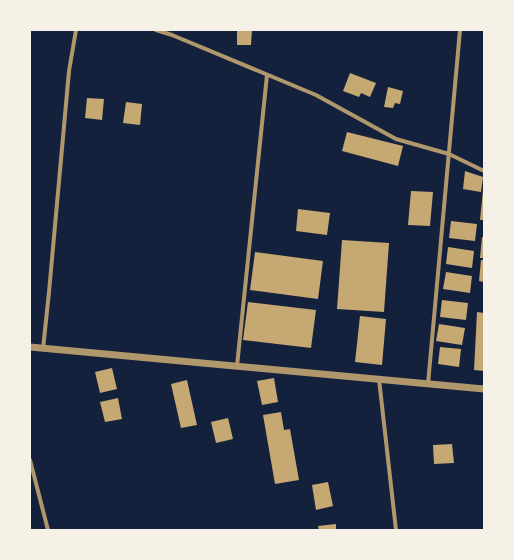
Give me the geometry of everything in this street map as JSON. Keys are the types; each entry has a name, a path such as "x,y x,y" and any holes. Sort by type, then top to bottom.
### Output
{"street":[{"path":"43,348 69,71 76,30"},
{"path":"156,30 172,35 316,95 396,139 449,154 484,171"},
{"path":"428,384 460,30"},
{"path":"237,366 267,75"},
{"path":"30,347 484,389"},
{"path":"379,379 396,530"},
{"path":"30,460 48,530"}],"building":[{"path":"237,30 252,30 251,45 237,45"},
{"path":"350,73 376,83 370,97 361,93 359,97 343,91"},
{"path":"388,87 403,91 400,104 395,103 393,108 384,107"},
{"path":"87,98 104,99 102,120 85,118"},
{"path":"126,102 142,104 140,125 123,123"},
{"path":"347,132 403,146 398,166 342,151"},
{"path":"465,171 483,177 481,192 463,189"},
{"path":"483,190 484,220 480,220"},
{"path":"411,191 433,192 430,226 408,225"},
{"path":"298,209 330,213 327,235 296,231"},
{"path":"451,221 477,224 475,241 449,238"},
{"path":"482,237 484,237 484,258 480,258"},
{"path":"342,240 389,243 384,312 337,309"},
{"path":"448,247 474,251 472,268 446,264"},
{"path":"255,252 323,261 318,299 250,290"},
{"path":"481,260 484,260 484,282 479,281"},
{"path":"446,272 472,276 470,293 443,289"},
{"path":"442,300 468,303 466,320 440,317"},
{"path":"248,302 316,310 311,348 243,340"},
{"path":"477,312 484,313 484,371 474,370"},
{"path":"360,316 386,319 382,365 355,362"},
{"path":"439,324 465,328 462,345 436,341"},
{"path":"440,347 461,349 459,367 438,364"},
{"path":"112,368 117,389 100,393 95,372"},
{"path":"274,378 278,402 262,405 257,381"},
{"path":"187,380 197,425 181,428 171,384"},
{"path":"118,398 122,419 105,422 100,402"},
{"path":"281,412 284,430 290,429 299,480 275,484 263,415"},
{"path":"228,418 233,439 216,443 211,422"},
{"path":"452,444 454,463 434,464 433,445"},
{"path":"328,482 333,506 316,510 312,485"},
{"path":"336,524 336,530 319,530 318,526"}]}
